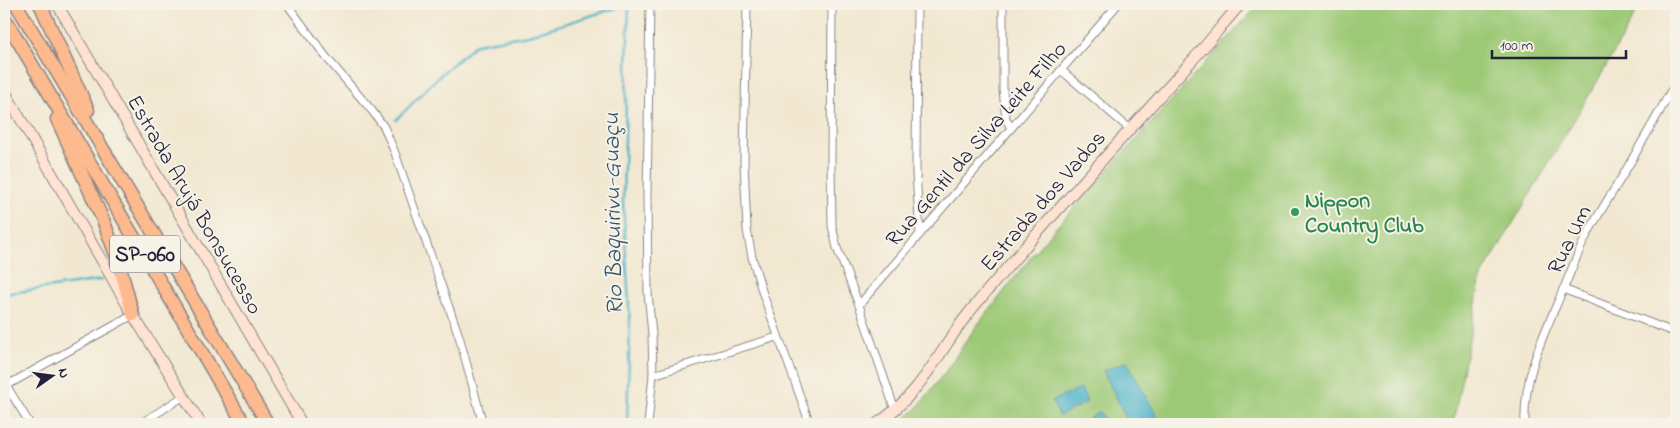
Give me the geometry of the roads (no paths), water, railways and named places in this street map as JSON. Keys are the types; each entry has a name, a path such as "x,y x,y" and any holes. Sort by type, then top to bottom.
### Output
{"highway":[{"name":"SP-060","path":"16,4 268,424"},
{"path":"40,4 85,103 96,136"},
{"name":"SP-060","path":"4,17 244,424"},
{"path":"44,84 63,132 103,220 118,260 133,315"}],"street":[{"name":"Estrada Arujá Bonsucesso","path":"58,4 302,424"},
{"path":"287,4 326,57 384,127 395,153 459,336 483,424"},
{"path":"648,424 653,375 648,293 647,216 650,4"},
{"path":"747,4 744,162 747,230 752,257 778,337 810,424"},
{"path":"832,4 832,226 837,248 895,410"},
{"path":"917,4 916,174 920,234"},
{"path":"1003,4 1003,99 1006,119 1011,128"},
{"name":"Rua Gentil da Silva Leite Filho","path":"859,305 1118,4"},
{"name":"Estrada dos Vados","path":"876,424 895,410 927,374 960,324 987,291 1241,4"},
{"path":"1061,70 1130,129"},
{"name":"Rua Um","path":"1525,424 1526,392 1534,358 1548,321 1586,237 1676,82"},
{"path":"4,90 133,315 201,424"},
{"path":"1563,289 1676,332"},
{"path":"30,424 5,386 133,315"},
{"path":"653,375 778,337"},
{"path":"140,424 184,396"}],"water":[{"path":"1127,361 1159,420 1149,424 1129,424 1103,371"},
{"path":"1081,388 1087,402 1059,416 1052,401"},
{"path":"1100,412 1104,420 1103,424 1075,424 1085,421"}],"waterway":[{"path":"396,120 438,77 476,44 528,35 629,4"},
{"name":"Rio Baquirivu-Guaçu","path":"627,424 630,322 623,201 629,4"},
{"path":"4,294 102,280"}],"place":[{"name":"Nippon Country Club","path":"1295,212"}]}
